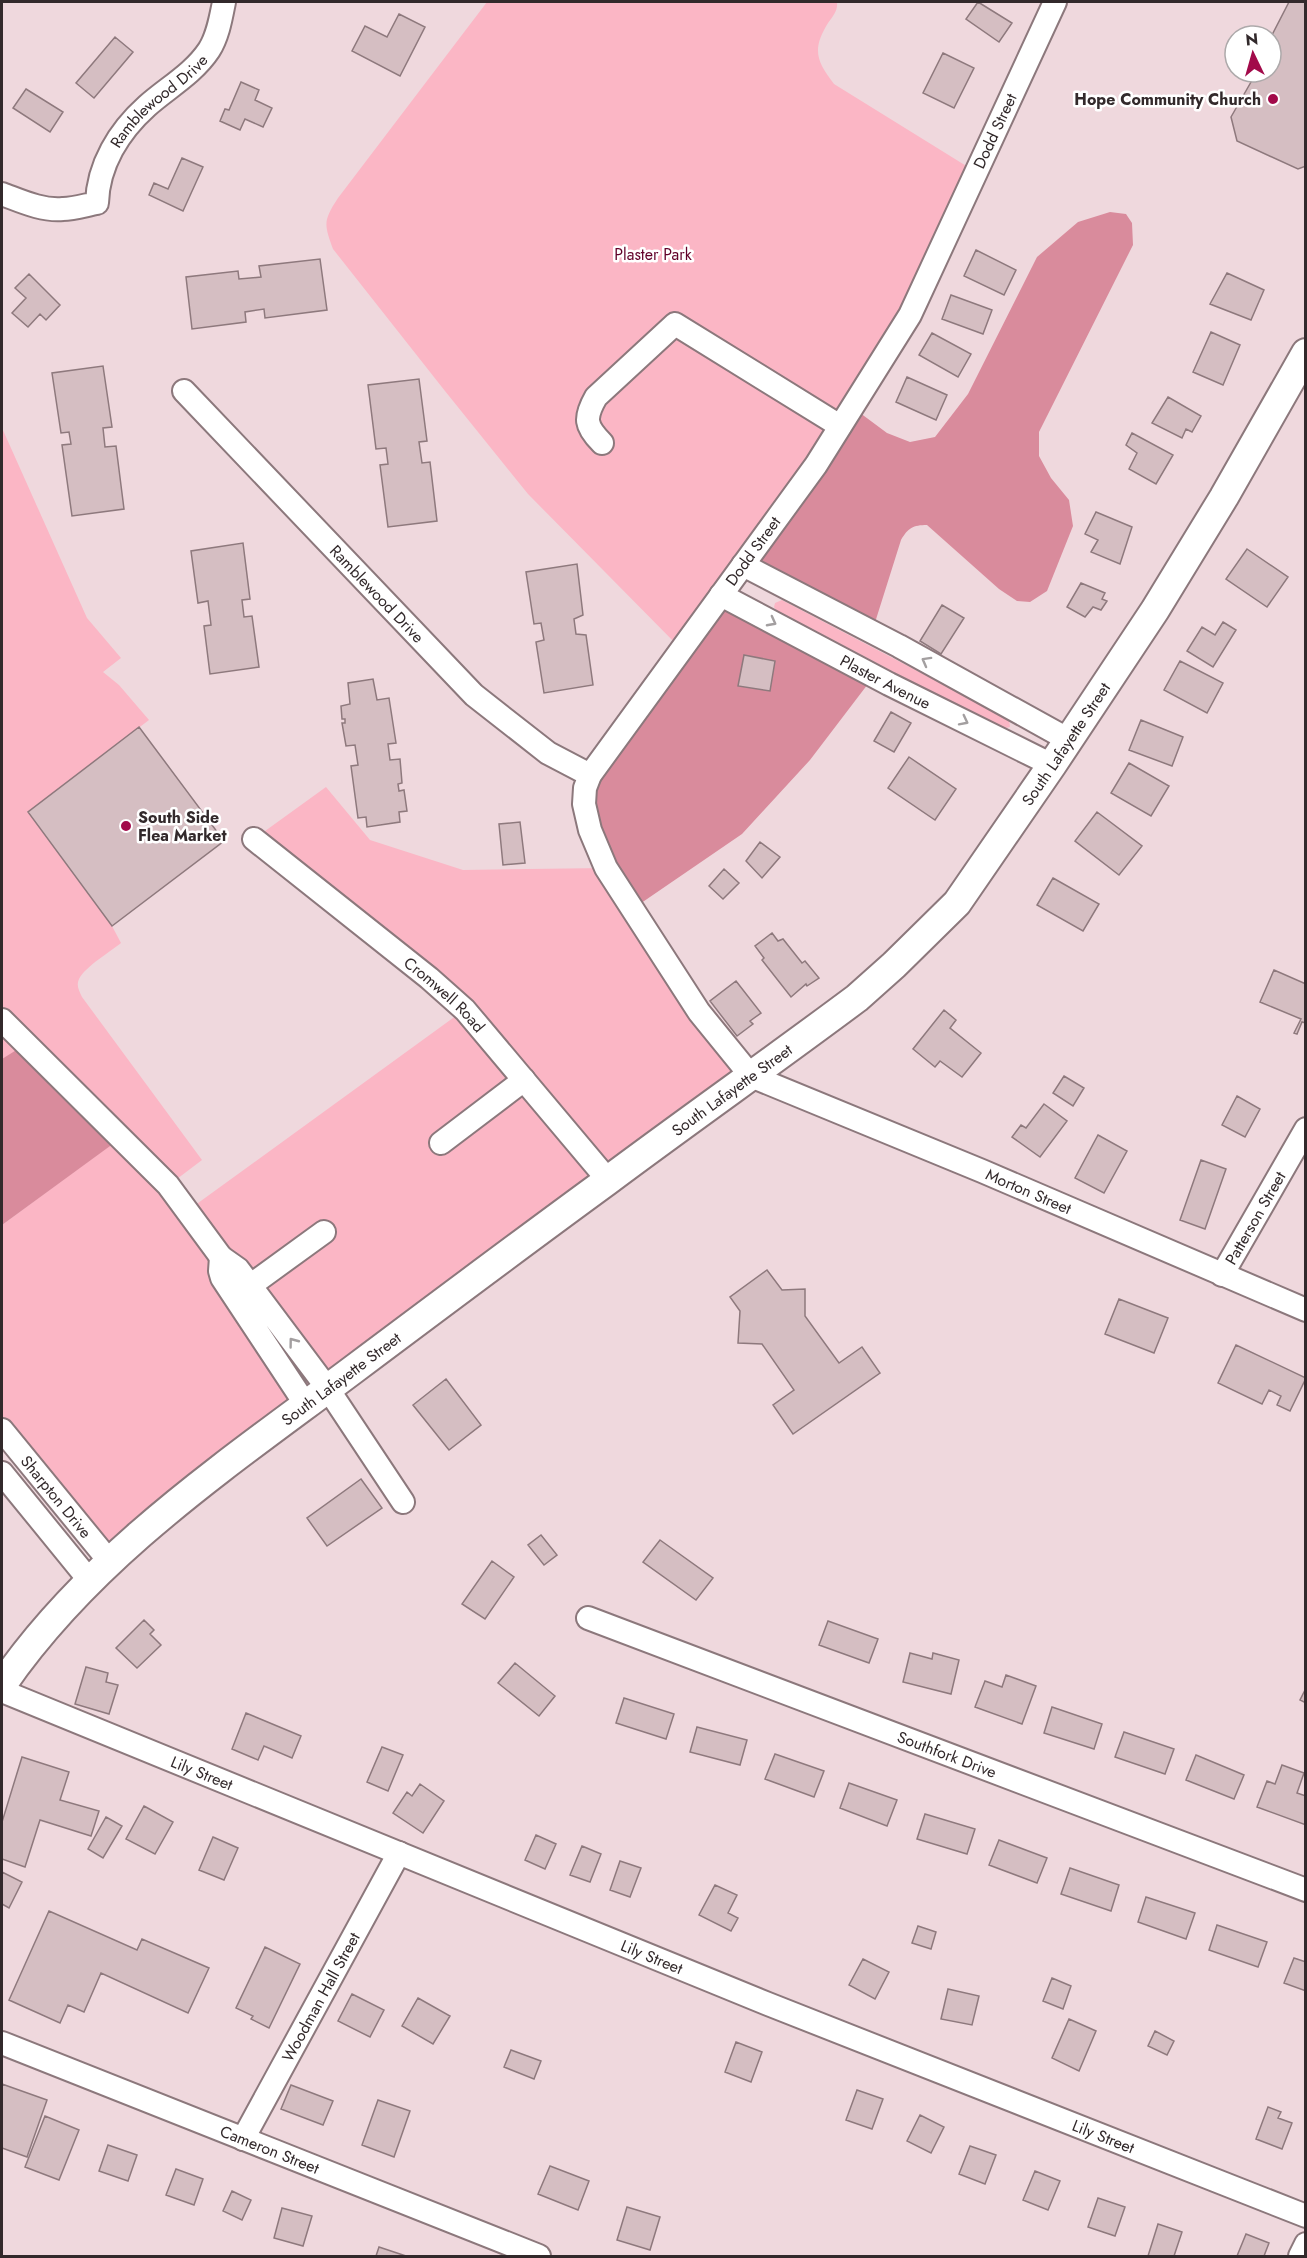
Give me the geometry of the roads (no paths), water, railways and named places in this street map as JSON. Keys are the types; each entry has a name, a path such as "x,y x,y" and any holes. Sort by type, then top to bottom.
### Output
{"main road":[{"name":"South Lafayette Street","path":"2,1685 23,1653 100,1571 210,1477 608,1180 857,998 957,903 1069,740 1167,591 1224,497 1305,353"}],"street":[{"name":"Ramblewood Drive","path":"2,194 26,204 48,208 63,209 97,203 103,167 112,147 147,106 187,74 209,50 220,24 224,2"},
{"name":"Dodd Street","path":"751,1076 699,1012 606,868 590,830 584,804 585,788 590,775 816,465 910,315 1055,2"},
{"path":"602,443 591,433 587,420 596,397 675,324 840,426"},
{"name":"Ramblewood Drive","path":"184,391 474,695 548,753 590,775"},
{"path":"743,565 899,646 1069,740"},
{"name":"Plaster Avenue","path":"721,595 889,684 1052,765"},
{"name":"Cromwell Road","path":"254,839 429,978 465,1010 608,1180"},
{"path":"2,1020 168,1185 220,1257 234,1265 250,1285 317,1397"},
{"name":"Morton Street","path":"751,1076 991,1175 1305,1310"},
{"path":"441,1143 524,1080"},
{"name":"Patterson Street","path":"1222,1275 1305,1129"},
{"path":"250,1285 324,1232"},
{"path":"220,1257 222,1278 403,1502"},
{"name":"Sharpton Drive","path":"2,1430 100,1571"},
{"path":"2,1473 100,1571"},
{"name":"Southfork Drive","path":"588,1617 1305,1890"},
{"name":"Lily Street","path":"2,1691 768,2004 1305,2216"},
{"name":"Woodman Hall Street","path":"243,2139 399,1853"},
{"name":"Cameron Street","path":"2,2043 539,2256"},
{"path":"1300,2256 1305,2244"}],"place":[{"name":"Hope Community Church","path":"1273,99"},
{"name":"South Side Flea Market","path":"126,826"}],"park label":[{"name":"Plaster Park","path":"653,254"}]}
